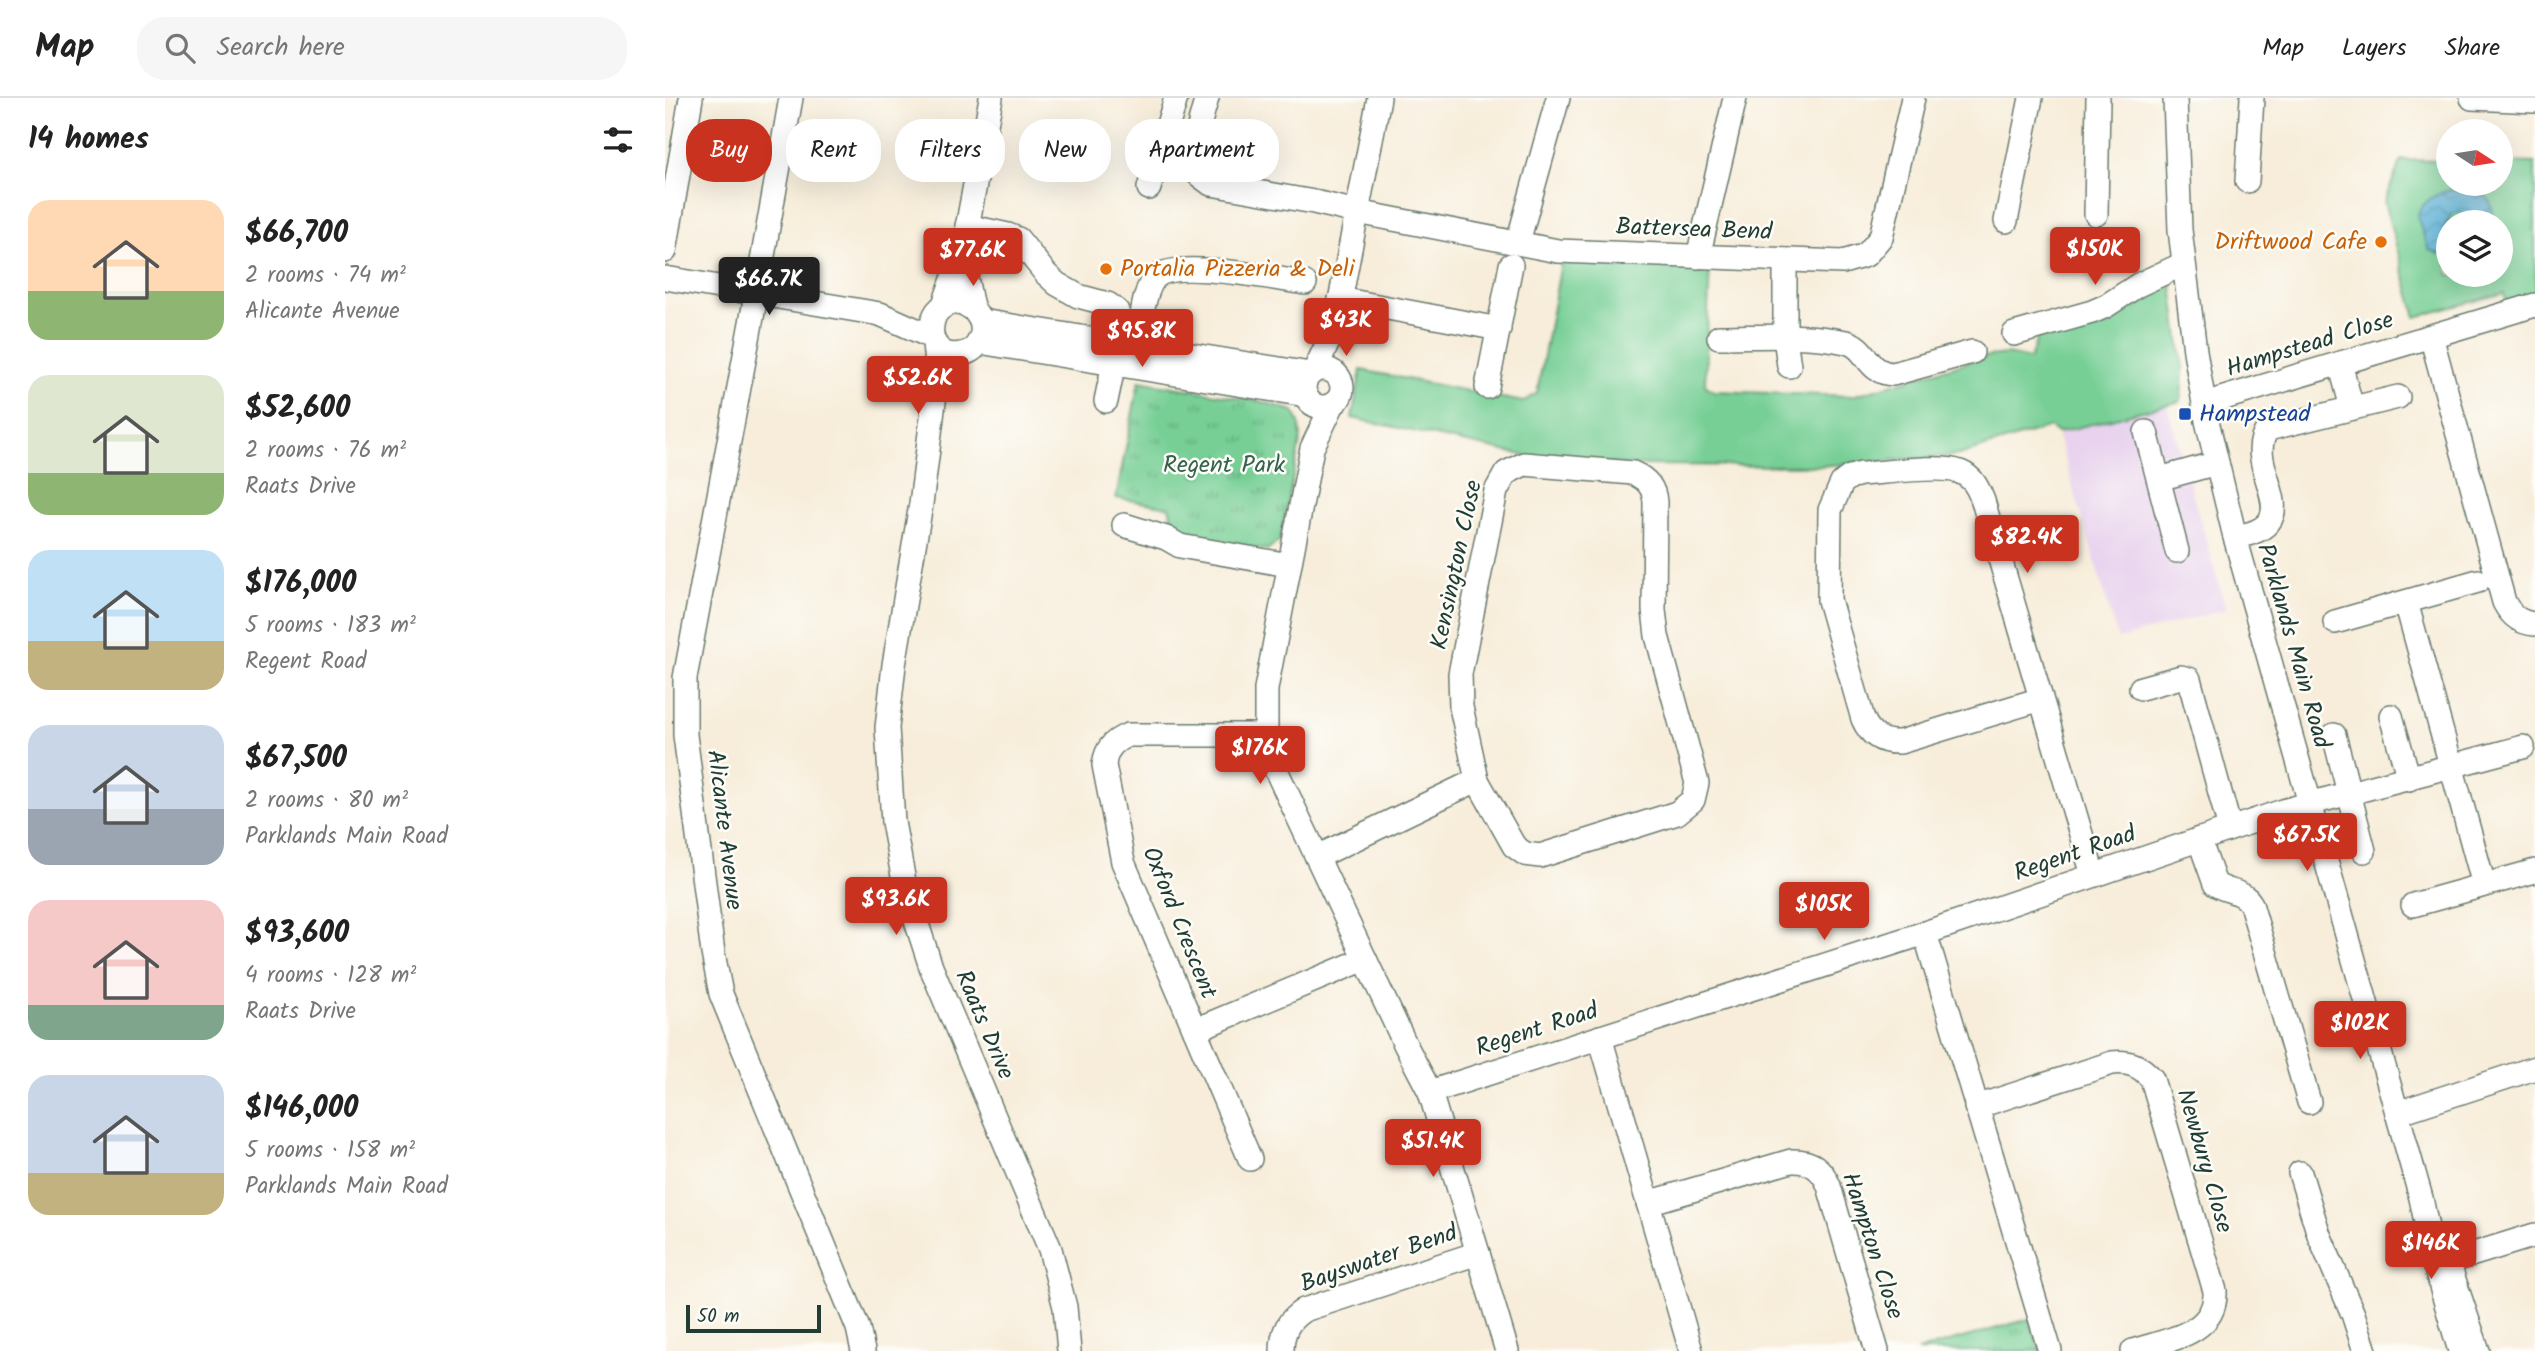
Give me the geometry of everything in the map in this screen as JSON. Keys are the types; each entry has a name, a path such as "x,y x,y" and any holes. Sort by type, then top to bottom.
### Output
{"street":[{"path":"665,251 691,98"},
{"name":"Alicante Avenue","path":"791,98 685,678 685,735 713,953 721,994 858,1328 863,1351"},
{"path":"933,340 931,323 940,309 962,255 991,98"},
{"path":"1149,188 1176,98"},
{"name":"Battersea Bend","path":"1207,98 1200,120 1196,168 1203,179 1220,186 1558,251 1851,261 1866,254 1877,244 1883,230 1913,98"},
{"path":"1379,98 1335,327 1310,385 1312,448 1266,689 1266,736 1276,770 1430,1092"},
{"path":"1518,242 1558,98"},
{"path":"1698,257 1735,98"},
{"path":"2006,221 2031,98"},
{"path":"2096,214 2098,98"},
{"name":"Parklands Main Road","path":"2175,98 2183,264 2204,404 2217,463 2235,537 2441,1264 2460,1351"},
{"path":"2247,181 2252,98"},
{"path":"2472,98 2535,102"},
{"path":"967,226 1018,240 1057,284 1078,296 1113,307 1120,316 1126,355"},
{"path":"962,255 975,331"},
{"path":"1785,260 1785,337 1789,366"},
{"path":"2014,334 2092,312 2183,264"},
{"path":"1487,387 1511,265"},
{"path":"1106,401 1126,355 1151,282 1157,275 1166,271 1199,269 1305,283"},
{"path":"665,278 880,314 940,309 958,303 975,331 1310,385 1329,369 1339,377"},
{"path":"1340,299 1499,329"},
{"name":"Hampstead Close","path":"2204,404 2535,305"},
{"path":"880,314 933,340 949,354 975,331"},
{"path":"1312,448 1333,404 1342,395 1335,327"},
{"name":"Raats Drive","path":"921,504 950,378 975,331"},
{"path":"1719,337 1785,337 1848,342 1860,349 1873,367 1885,374 1916,370 1972,352"},
{"name":"Hampstead Close","path":"2431,337 2504,602 2518,620 2535,624"},
{"name":"Raats Drive","path":"933,340 937,378 887,728 889,775 898,848 905,887 931,967 1050,1249 1065,1307 1069,1351"},
{"path":"2340,363 2352,408"},
{"path":"1310,385 1321,407 1333,404"},
{"path":"2235,537 2263,530 2272,519 2273,509 2261,449 2262,437 2268,429 2398,397"},
{"path":"2146,432 2178,551"},
{"path":"2159,479 2217,463"},
{"name":"Kensington Close","path":"1524,464 1624,472 1641,476 1652,488 1654,495 1655,623 1696,774 1693,800 1677,813 1547,855 1532,856 1519,851 1509,841 1477,780 1461,707 1459,683 1498,485 1506,473 1524,464"},
{"path":"2041,699 1900,743 1885,741 1871,733 1863,719 1829,600 1830,510 1842,483 1861,474 1942,469 1958,470 1976,484 2041,699 2093,875"},
{"path":"1125,525 1166,538 1180,546 1289,565"},
{"path":"2335,622 2478,582"},
{"path":"2406,602 2484,885"},
{"path":"2141,688 2181,677 2189,679 2230,829"},
{"path":"2392,716 2409,779"},
{"name":"Oxford Crescent","path":"1250,1159 1123,862 1104,772 1105,757 1113,743 1128,735 1266,736"},
{"path":"2334,735 2364,851"},
{"name":"Regent Road","path":"1430,1092 1924,933 2286,810 2523,747"},
{"path":"1317,856 1477,780"},
{"path":"2199,839 2215,884 2243,895 2252,904 2309,1102"},
{"path":"2413,905 2535,871"},
{"path":"1924,933 2050,1351"},
{"name":"Oxford Crescent","path":"1195,1030 1365,959"},
{"path":"1600,1037 1691,1351"},
{"name":"Newbury Close","path":"1976,1107 2112,1063 2137,1066 2152,1079 2215,1299 2211,1315 2197,1330 2133,1351"},
{"path":"2397,1113 2535,1068"},
{"name":"Bayswater Bend","path":"1430,1092 1507,1351"},
{"name":"Hampton Close","path":"1648,1203 1791,1161 1807,1162 1815,1166 1829,1186 1877,1351"},
{"path":"2300,1173 2319,1236 2353,1314 2365,1351"},
{"path":"2441,1264 2535,1235"},
{"name":"Bayswater Bend","path":"1282,1351 1286,1328 1296,1315 1304,1310 1478,1253"},
{"name":"Parklands Main Road","path":"2441,1264 2478,1351"}],"shaded area":[{"path":"2167,405 2226,609 2118,639 2057,433"}],"green space":[{"path":"2401,160 2436,161 2436,196 2513,196 2513,162 2535,163 2535,296 2507,304 2504,293 2416,317 2384,202"},
{"path":"1562,258 1710,264 1705,385 1714,391 1852,396 1988,356 2007,354 2030,359 2037,338 2171,277 2183,369 2181,401 2057,433 2050,427 1959,455 1819,466 1634,465 1536,458 1352,418 1361,370 1523,402 1537,393"},
{"name":"Regent Park","path":"1139,381 1263,402 1294,411 1301,437 1280,540 1267,550 1176,535 1169,507 1116,498"},
{"path":"2029,1319 2040,1351 1917,1351"}],"water":[{"path":"2436,196 2485,196 2492,210 2436,210 2436,253 2429,250 2417,216"}],"place":[{"name":"Driftwood Cafe","path":"2381,242"},
{"name":"Portalia Pizzeria & Deli","path":"1106,269"},
{"name":"Hampstead","path":"2185,414"}]}
